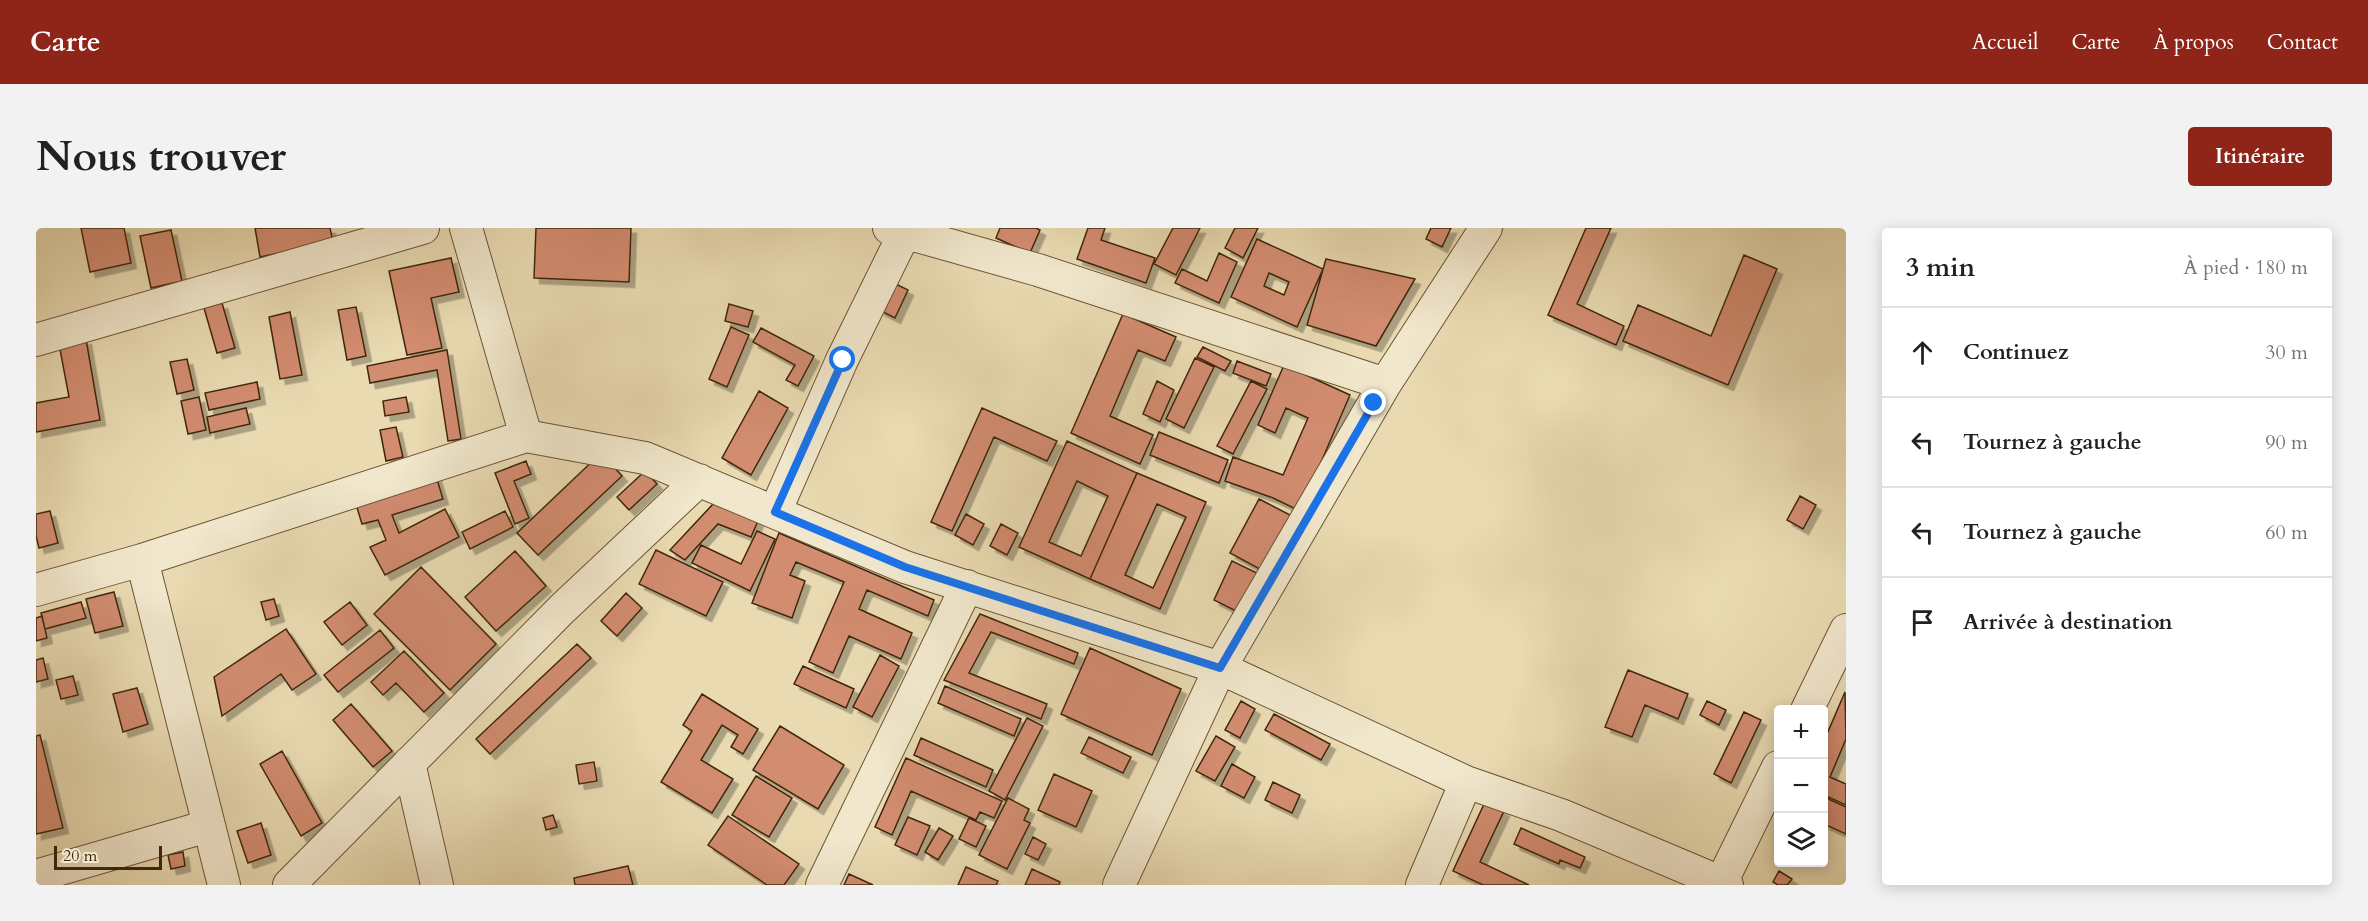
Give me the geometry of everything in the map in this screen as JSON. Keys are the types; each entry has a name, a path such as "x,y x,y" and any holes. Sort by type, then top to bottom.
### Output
{"street":[{"path":"36,340 423,228"},
{"path":"466,228 526,436"},
{"path":"1119,885 1220,668 1385,384 1486,228"},
{"path":"775,512 900,230 1038,270 1385,384"},
{"path":"36,590 142,560 526,436 645,458 905,567 1220,668 1466,783 1561,815 1723,884 1774,777"},
{"path":"289,885 562,609 699,480"},
{"path":"142,560 224,885"},
{"path":"822,885 967,586"},
{"path":"1809,705 1846,630"},
{"path":"409,763 437,885"},
{"path":"1422,885 1466,783"},
{"path":"36,876 208,826"}],"building":[{"path":"81,228 124,228 131,263 90,272"},
{"path":"255,228 330,228 333,242 260,257"},
{"path":"536,228 631,228 629,282 534,278"},
{"path":"1000,228 1040,230 1030,253 996,238"},
{"path":"1088,228 1105,228 1101,240 1155,258 1146,283 1077,259"},
{"path":"1173,228 1200,228 1176,275 1154,264"},
{"path":"1235,228 1258,228 1243,258 1225,248"},
{"path":"1431,228 1451,228 1442,247 1426,239"},
{"path":"1586,228 1611,228 1577,304 1624,326 1616,345 1548,315"},
{"path":"171,230 182,281 151,288 140,236"},
{"path":"1257,239 1323,269 1297,327 1231,297","holes":["1269,273 1289,282 1284,295 1264,286"]},
{"path":"1219,253 1237,262 1219,303 1175,283 1182,269 1207,281"},
{"path":"1744,255 1777,269 1728,385 1623,341 1638,305 1711,336"},
{"path":"451,258 459,292 431,298 442,348 407,355 389,271"},
{"path":"1326,259 1415,279 1376,346 1307,325"},
{"path":"892,282 908,290 895,318 879,310"},
{"path":"222,303 235,348 217,353 204,308"},
{"path":"729,304 753,311 748,327 725,321"},
{"path":"356,307 366,356 347,360 338,310"},
{"path":"290,312 302,375 280,379 269,317"},
{"path":"1123,314 1176,337 1165,361 1138,350 1110,416 1153,435 1140,464 1071,433"},
{"path":"731,327 749,335 727,387 709,379"},
{"path":"761,328 814,356 798,386 786,380 795,365 753,342"},
{"path":"86,339 100,420 36,432 36,403 69,397 59,344"},
{"path":"1203,347 1231,361 1225,371 1197,357"},
{"path":"447,350 461,439 448,441 437,370 370,383 367,366"},
{"path":"1195,358 1214,367 1184,428 1166,419"},
{"path":"187,359 194,390 177,394 170,362"},
{"path":"1237,361 1271,374 1266,386 1233,373"},
{"path":"1284,365 1350,395 1300,511 1273,498 1225,481 1233,457 1283,475 1308,418 1286,408 1275,433 1258,425"},
{"path":"1157,381 1174,390 1160,422 1143,414"},
{"path":"1251,381 1267,389 1233,454 1217,446"},
{"path":"257,382 260,399 209,410 205,393"},
{"path":"759,391 788,408 751,475 722,458"},
{"path":"199,397 206,430 188,434 181,401"},
{"path":"406,397 409,412 385,416 383,401"},
{"path":"246,408 250,424 210,433 207,417"},
{"path":"982,408 1057,441 1047,461 994,437 952,531 931,522"},
{"path":"396,427 403,457 386,461 380,430"},
{"path":"1159,432 1228,460 1219,483 1150,455"},
{"path":"1067,441 1137,473 1090,579 1019,547","holes":["1077,481 1108,496 1081,556 1049,542"]},
{"path":"601,453 622,476 538,555 517,533"},
{"path":"526,461 531,474 514,481 529,518 515,524 495,473"},
{"path":"645,471 657,484 629,510 617,497"},
{"path":"1137,473 1206,502 1160,609 1090,579","holes":["1157,504 1186,517 1153,588 1125,575"]},
{"path":"436,476 443,499 392,515 399,533 445,509 459,537 385,575 370,547 386,540 378,520 362,524 355,501"},
{"path":"1800,496 1816,505 1803,529 1787,520"},
{"path":"1259,499 1296,518 1267,573 1230,553"},
{"path":"714,503 758,521 751,537 718,524 685,560 670,550"},
{"path":"50,511 58,543 39,548 36,536 36,514"},
{"path":"505,511 513,527 470,549 462,532"},
{"path":"966,514 984,524 973,545 955,535"},
{"path":"1001,524 1018,533 1007,555 990,546"},
{"path":"757,531 775,539 750,591 692,563 701,545 741,564"},
{"path":"779,533 934,600 928,616 867,590 859,609 912,633 901,659 849,636 833,673 809,662 844,582 796,562 790,575 805,581 792,618 752,603"},
{"path":"656,550 723,582 706,616 639,584"},
{"path":"515,551 546,586 496,631 465,597"},
{"path":"1232,561 1259,574 1240,613 1214,600"},
{"path":"421,567 496,644 450,690 374,614"},
{"path":"114,592 123,626 95,633 86,599"},
{"path":"626,593 642,608 617,636 601,621"},
{"path":"274,599 279,616 266,620 261,602"},
{"path":"81,602 86,618 45,629 41,613"},
{"path":"350,602 367,625 342,645 324,622"},
{"path":"980,614 1078,653 1074,664 991,632 969,673 1047,704 1041,719 944,680"},
{"path":"42,616 47,638 36,641 36,618"},
{"path":"286,629 316,674 292,690 281,674 222,716 214,677"},
{"path":"380,630 394,648 338,692 324,675"},
{"path":"577,644 591,658 490,754 476,739"},
{"path":"1090,648 1181,689 1152,755 1061,714"},
{"path":"404,651 444,693 424,712 396,683 383,695 371,682"},
{"path":"880,655 899,666 872,717 853,707"},
{"path":"43,658 48,679 36,682 36,660"},
{"path":"803,666 854,689 846,708 794,684"},
{"path":"1628,670 1688,694 1678,719 1645,705 1632,737 1605,727"},
{"path":"73,676 78,695 61,699 56,680"},
{"path":"945,686 1021,719 1014,736 938,703"},
{"path":"137,688 148,724 123,732 113,694"},
{"path":"1845,692 1846,739 1830,777 1846,784 1846,805 1828,797 1828,732"},
{"path":"702,694 758,729 743,754 731,747 738,735 722,725 701,760 733,779 712,813 661,782 692,731 683,725"},
{"path":"1241,701 1255,709 1240,738 1225,730"},
{"path":"1707,701 1726,710 1719,725 1700,715"},
{"path":"351,704 392,751 373,767 333,720"},
{"path":"1744,712 1761,720 1731,783 1714,774"},
{"path":"1274,714 1330,744 1321,760 1265,730"},
{"path":"1027,718 1043,726 1005,800 989,791"},
{"path":"780,726 844,765 818,809 753,770"},
{"path":"40,735 63,828 36,834 36,736"},
{"path":"1216,736 1235,747 1215,781 1196,771"},
{"path":"1089,737 1131,757 1123,773 1081,753"},
{"path":"921,738 993,770 986,787 914,755"},
{"path":"282,751 322,823 301,836 260,764"},
{"path":"906,758 1002,801 994,818 980,812 976,820 911,791 892,835 875,827"},
{"path":"594,762 597,781 579,784 576,765"},
{"path":"1232,764 1255,777 1244,798 1221,786"},
{"path":"1054,774 1092,791 1076,827 1038,810"},
{"path":"756,776 792,798 769,837 732,815"},
{"path":"1273,782 1300,795 1292,813 1265,800"},
{"path":"1008,798 1029,809 1024,820 1030,823 1007,869 979,855"},
{"path":"1828,799 1846,807 1846,834 1828,826"},
{"path":"1485,802 1504,811 1480,862 1529,885 1483,885 1453,871"},
{"path":"553,815 557,827 546,830 543,818"},
{"path":"728,816 799,864 784,885 767,885 708,845"},
{"path":"908,817 930,826 917,855 895,845"},
{"path":"969,818 986,826 976,847 959,839"},
{"path":"261,823 271,855 248,863 237,831"},
{"path":"939,828 953,836 938,860 925,852"},
{"path":"1521,828 1585,857 1580,868 1560,860 1559,864 1514,844"},
{"path":"1033,837 1046,844 1038,860 1025,854"},
{"path":"183,852 185,866 171,869 168,855"},
{"path":"628,866 633,885 575,885 574,878"},
{"path":"966,867 998,881 996,885 958,885"},
{"path":"1032,869 1060,882 1059,885 1025,885"},
{"path":"1779,871 1792,879 1787,885 1778,885 1773,882"},
{"path":"849,874 873,885 844,885"}],"route":[{"path":"843,360 775,512 905,567 1220,668 1374,403"}]}
